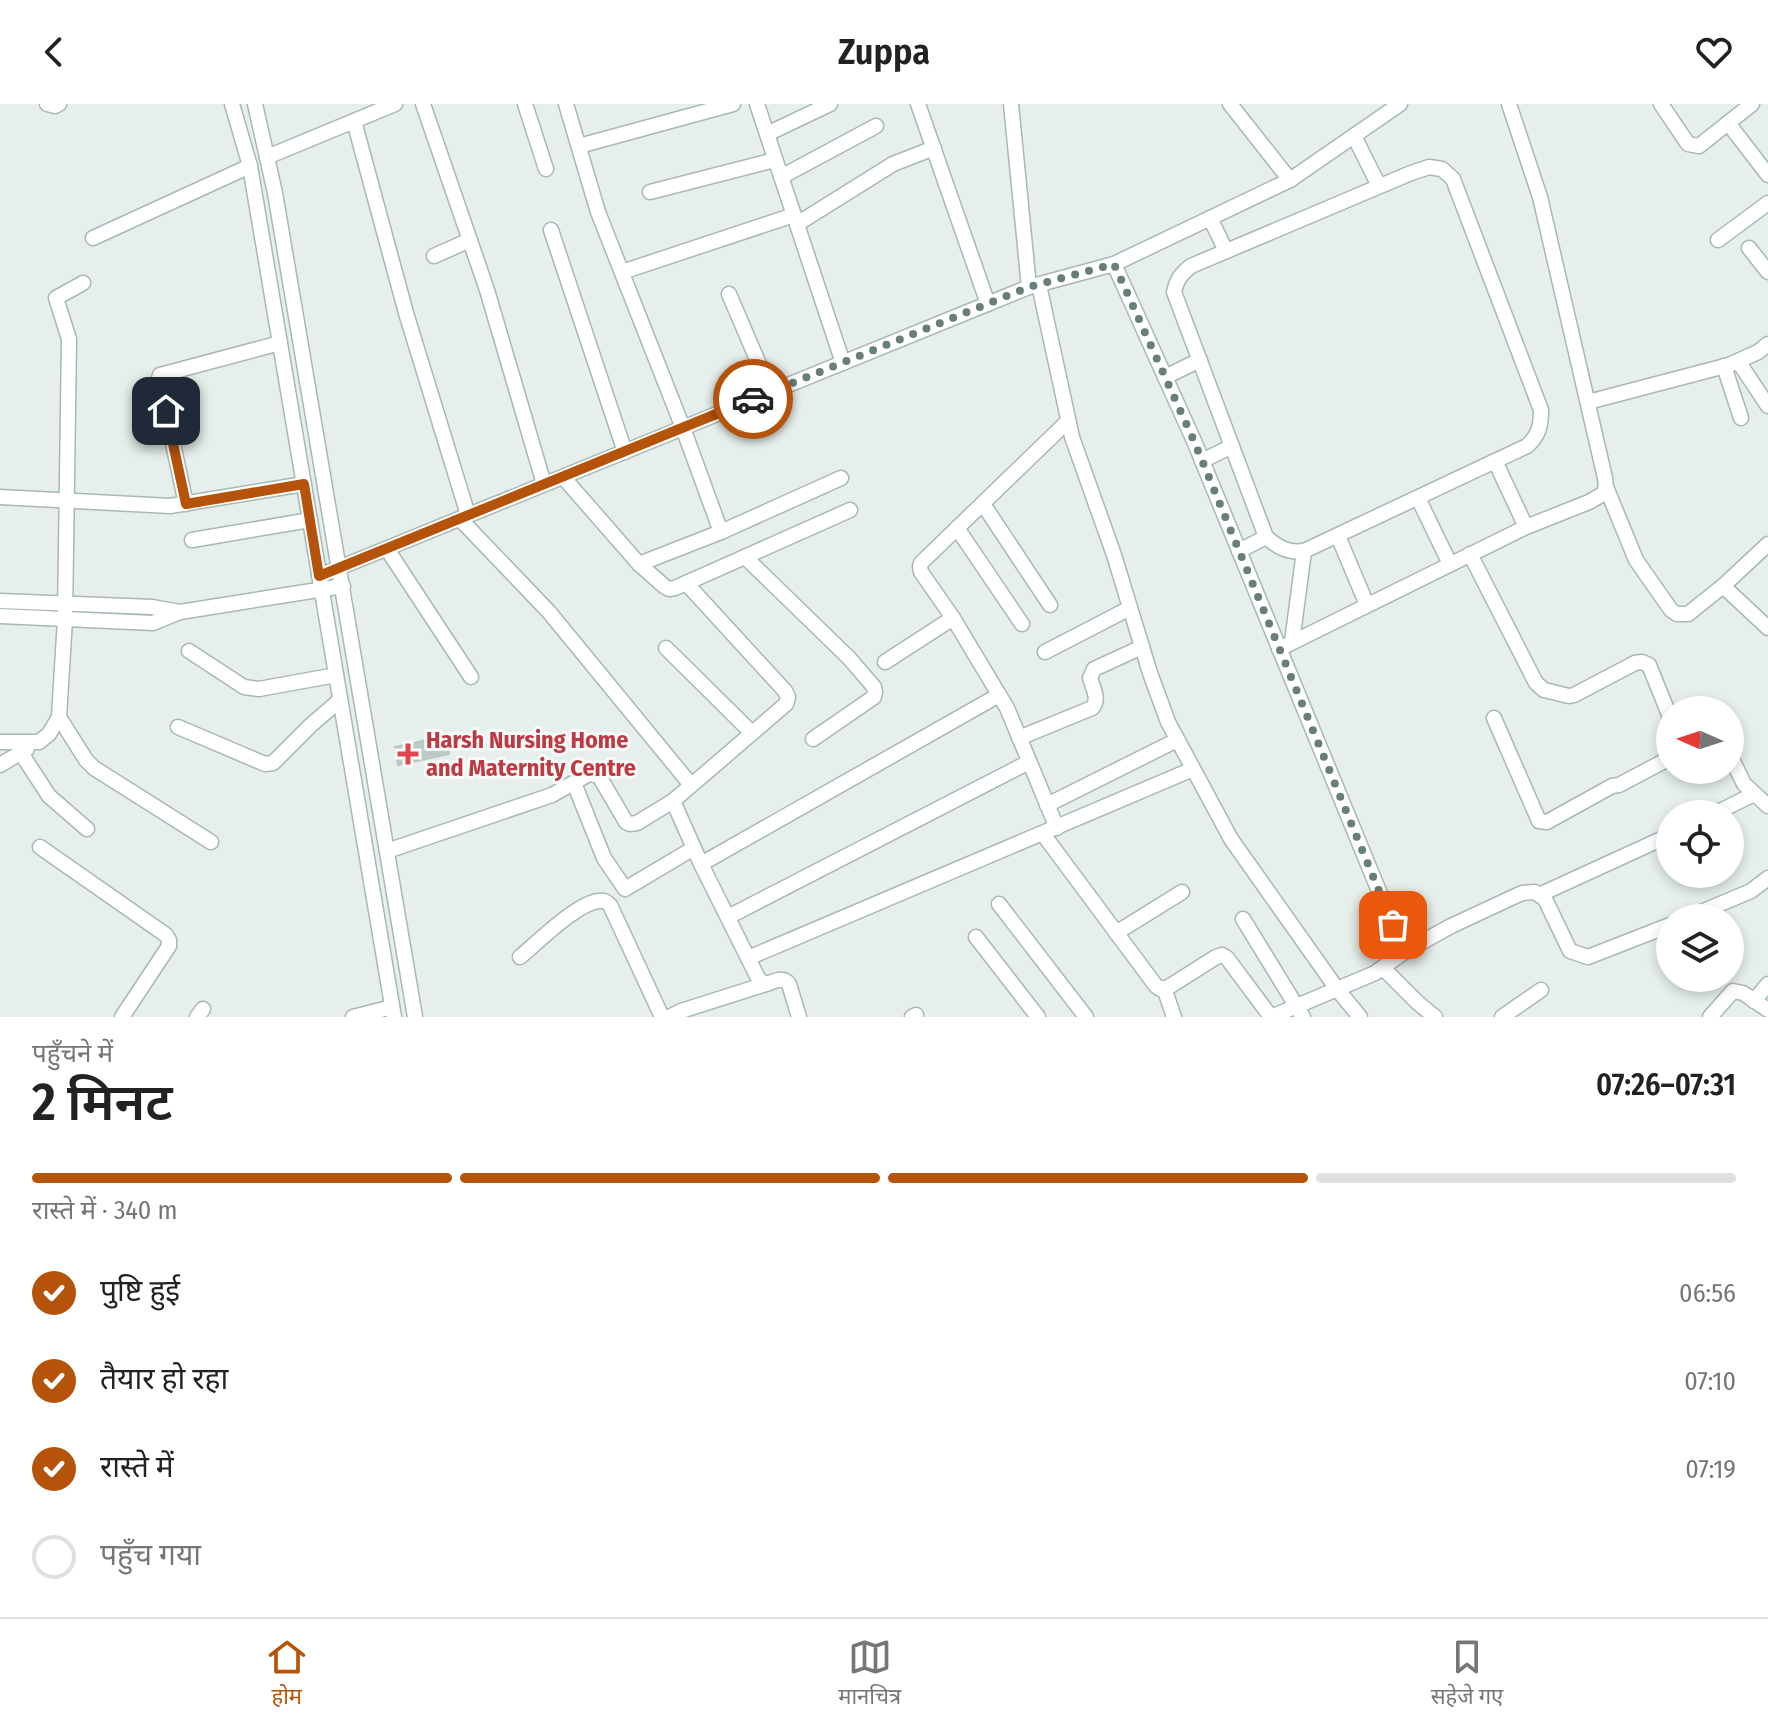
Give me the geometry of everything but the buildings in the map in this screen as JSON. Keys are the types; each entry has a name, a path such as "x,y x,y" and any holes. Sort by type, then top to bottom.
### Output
{"street":[{"path":"47,104 59,104"},
{"path":"232,104 250,166 393,1012 353,1017"},
{"path":"255,104 275,193 415,1017"},
{"path":"267,157 395,104"},
{"path":"423,104 487,290 544,484"},
{"path":"525,104 546,169"},
{"path":"566,104 598,212 721,532"},
{"path":"579,146 733,104"},
{"path":"757,104 843,363"},
{"path":"767,134 830,104"},
{"path":"918,104 988,304"},
{"path":"1011,104 1034,286 1079,458 1114,555 1160,703 1231,839 1360,1017"},
{"path":"1230,104 1290,180"},
{"path":"320,583 340,567 988,304 1034,286 1114,264 1290,180 1400,104"},
{"path":"1509,104 1540,197 1606,487 1636,560 1671,610 1677,614 1688,614 1768,544"},
{"path":"1661,104 1688,144 1695,146 1752,104"},
{"path":"354,121 464,517 549,612 691,785"},
{"path":"1728,123 1768,175"},
{"path":"781,177 876,126"},
{"path":"1354,136 1379,186"},
{"path":"622,272 795,220 893,164 934,148"},
{"path":"650,192 775,160"},
{"path":"93,238 250,166"},
{"path":"1429,167 1442,169 1453,179 1541,410 1541,424 1535,438 1527,446 1304,551 1279,548 1266,537 1174,292 1176,281 1182,273 1226,251 1429,167"},
{"path":"1718,240 1768,203"},
{"path":"1210,218 1226,251"},
{"path":"551,230 625,452"},
{"path":"434,256 470,240"},
{"path":"1749,248 1768,272"},
{"path":"1114,264 1239,551 1286,645 1404,952"},
{"path":"0,765 49,734 59,717 65,611 69,339 56,298 83,283"},
{"path":"729,294 771,392"},
{"path":"186,504 160,375 280,343"},
{"path":"1588,402 1731,364 1768,344"},
{"path":"1165,377 1200,360"},
{"path":"1731,364 1768,406"},
{"path":"1731,364 1741,418"},
{"path":"1068,421 920,567 1007,708 1047,805 1050,831 1116,933 1156,986 1164,988 1222,955 1271,1017 1299,1012 1337,989 1375,973 1404,952 1451,926 1522,893 1535,892 1545,899 1570,951 1581,956 1588,957 1656,930"},
{"path":"1202,461 1232,446"},
{"path":"1495,461 1526,527"},
{"path":"563,477 639,564 669,589 850,510"},
{"path":"639,564 721,532 841,478"},
{"path":"0,497 170,506 304,484"},
{"path":"1286,645 1526,527 1589,502 1603,494 1606,487"},
{"path":"1418,498 1450,564"},
{"path":"983,504 1050,605"},
{"path":"192,540 310,520"},
{"path":"957,528 1022,624"},
{"path":"1338,536 1367,605"},
{"path":"1239,551 1266,537"},
{"path":"387,549 471,677"},
{"path":"1286,645 1304,551"},
{"path":"1470,554 1541,688 1574,695 1642,662 1649,665 1662,696"},
{"path":"745,557 849,658 874,687 874,697 813,739"},
{"path":"0,601 153,623 180,612 320,583 343,586"},
{"path":"387,851 552,795 589,774 599,776 626,822 637,823 673,801 786,704 788,697 785,691 686,583"},
{"path":"1723,586 1768,628"},
{"path":"1045,652 1130,608"},
{"path":"0,616 65,611"},
{"path":"885,662 953,618"},
{"path":"1019,738 1092,708 1096,704 1090,678 1094,669 1142,647"},
{"path":"666,648 752,733"},
{"path":"189,651 244,687 253,689 336,675"},
{"path":"701,864 999,695"},
{"path":"178,727 265,764 273,763 340,700"},
{"path":"59,717 94,768 211,842"},
{"path":"1494,718 1542,823 1656,765"},
{"path":"1047,805 1177,740"},
{"path":"0,742 39,742"},
{"path":"21,753 49,796 87,829"},
{"path":"728,917 1029,762"},
{"path":"748,958 1193,769"},
{"path":"574,783 604,858 625,889 694,848"},
{"path":"1744,784 1768,806"},
{"path":"1742,800 1754,794"},
{"path":"673,801 759,980 766,984"},
{"path":"361,825 382,821"},
{"path":"1539,895 1656,841"},
{"path":"40,847 169,940 169,946 122,1017"},
{"path":"1720,904 1751,891 1768,878"},
{"path":"1116,933 1182,892"},
{"path":"520,957 577,909 600,900 606,902 662,1017"},
{"path":"999,904 1086,1017"},
{"path":"1243,919 1299,1012"},
{"path":"976,937 1038,1017"},
{"path":"1383,968 1435,1017"},
{"path":"678,1015 781,979 789,984 799,1017"},
{"path":"1754,1001 1768,984"},
{"path":"1164,988 1174,1017"},
{"path":"1502,1017 1541,990"},
{"path":"1710,1017 1733,991 1739,991 1768,1010"}],"way so far":[{"path":"753,399 1029,287 1114,264 1194,441 1393,925"}],"place":[{"name":"Harsh Nursing Home and Maternity Centre","path":"408,754"}],"route":[{"path":"166,411 186,504 304,484 319,576 753,399"}]}
